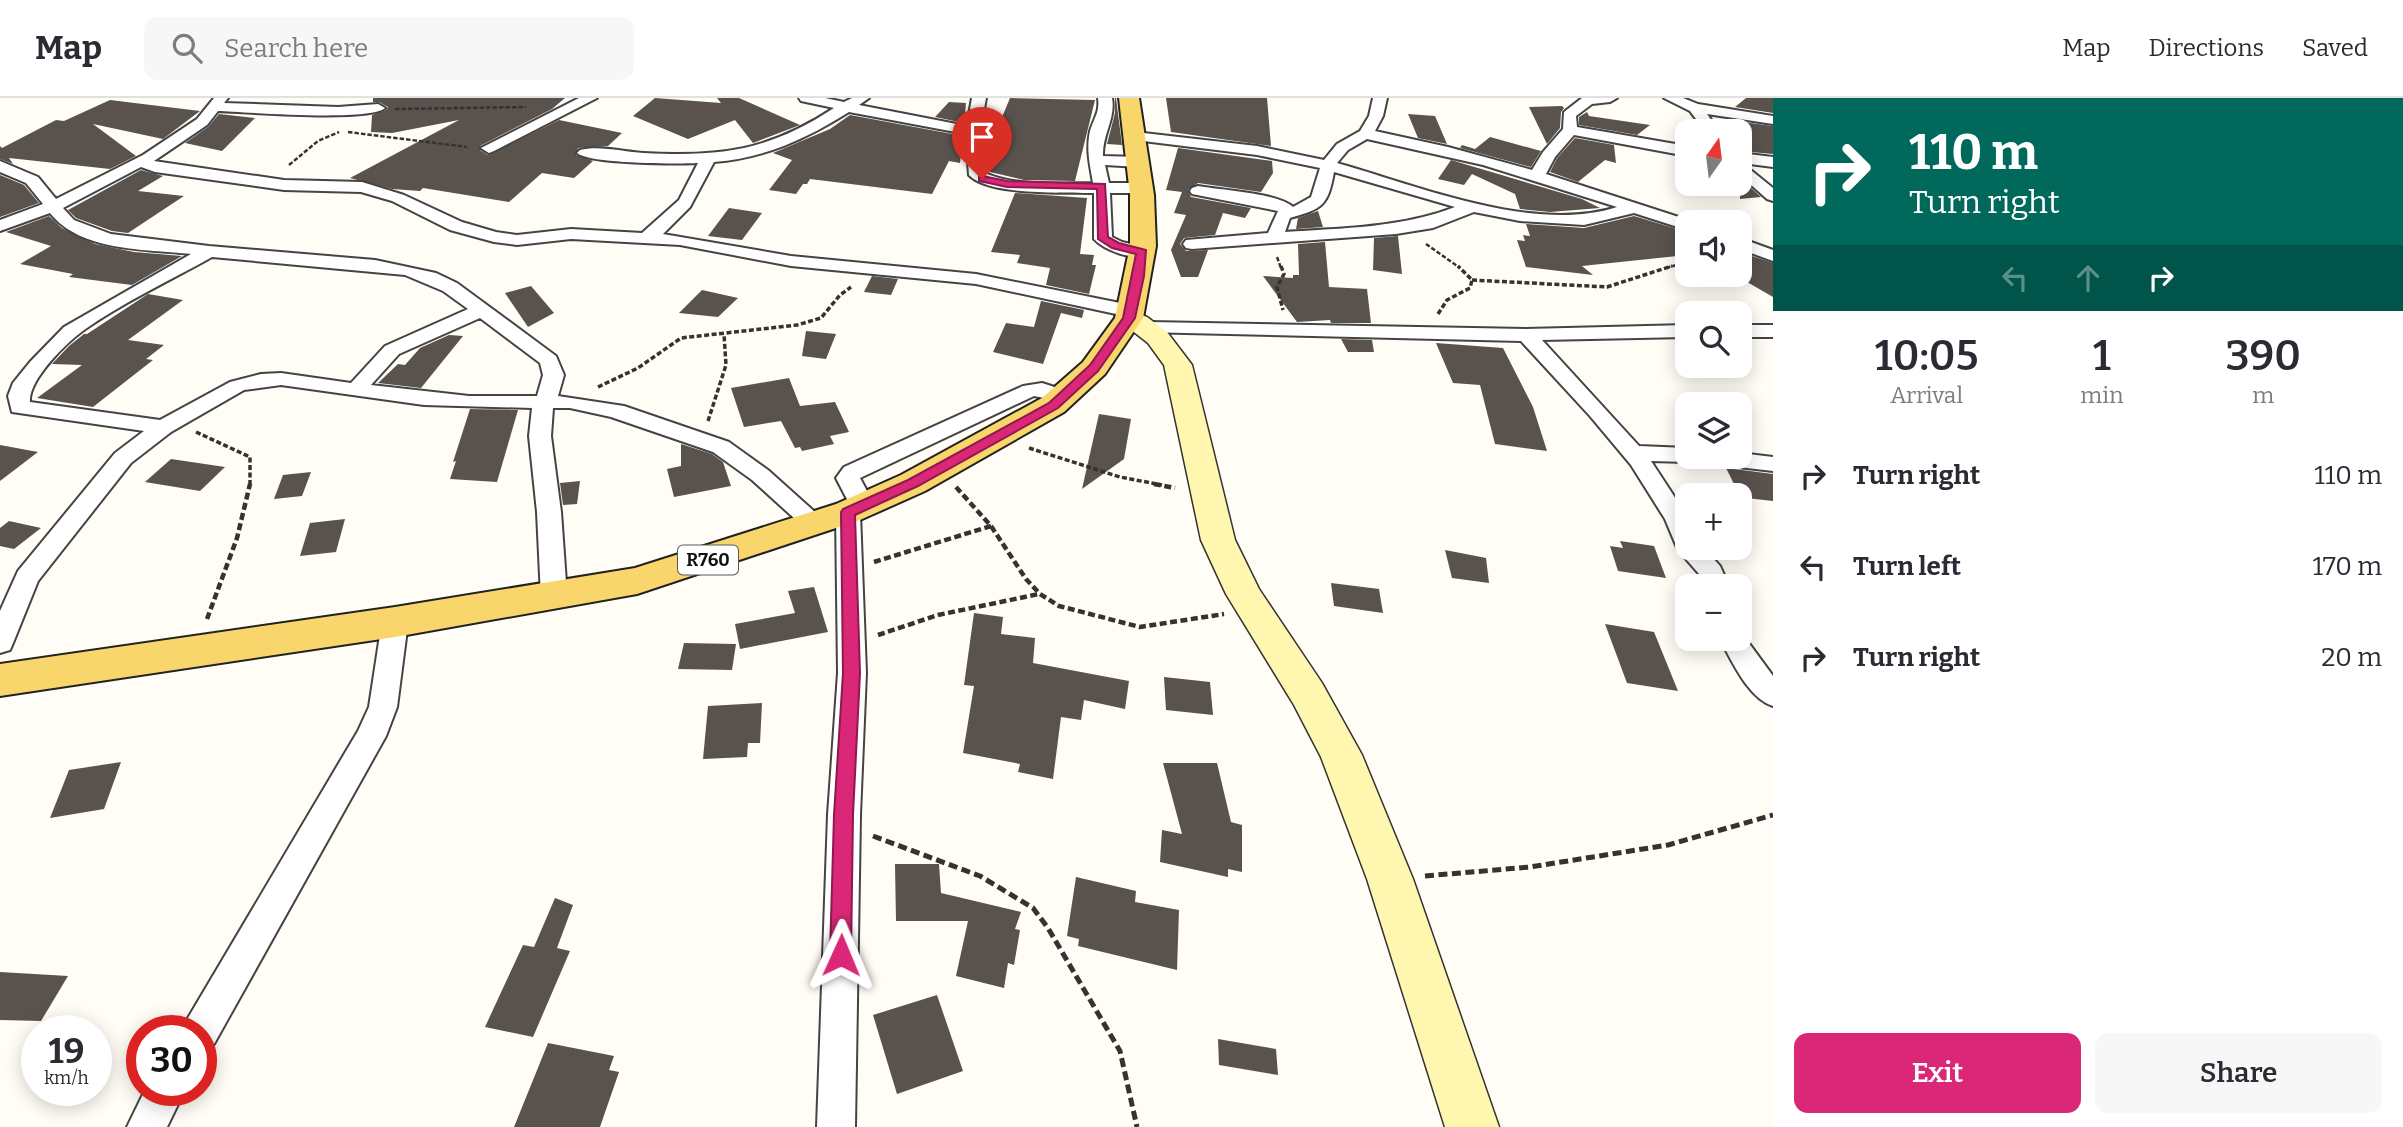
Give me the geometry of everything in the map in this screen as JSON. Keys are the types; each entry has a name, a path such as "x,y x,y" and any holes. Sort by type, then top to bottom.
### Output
{"main road":[{"name":"R760","path":"0,680 395,622 637,581 855,509 940,468 1053,405 1094,368 1136,319 1142,252 1138,162 1129,98"}],"street":[{"path":"489,148 590,98"},
{"path":"806,98 973,131"},
{"path":"585,152 624,156 741,155 768,149 818,127 843,107 862,98"},
{"path":"979,98 973,131 977,175 982,179 1007,184 1102,187 1138,162"},
{"path":"1105,98 1107,110 1098,129 1096,160 1102,187 1103,239 1116,246 1142,252"},
{"path":"1366,134 1376,117 1380,98"},
{"path":"1536,176 1548,155 1570,130 1569,115 1588,100 1610,98"},
{"path":"1671,98 1695,108 1773,120"},
{"path":"0,226 52,207 145,159 189,132 218,103 338,111 378,108"},
{"path":"1695,108 1703,119"},
{"path":"1570,130 1675,149"},
{"path":"1274,239 1283,215 1302,212 1319,200 1328,165 1357,136 1366,134 1536,176 1675,221"},
{"path":"1096,160 1138,162 1224,146 1328,165 1474,206 1544,218 1583,220 1635,207"},
{"path":"646,238 678,214 688,202 708,157"},
{"path":"145,159 145,163 155,167 272,183 362,187 398,198 456,226 494,237 517,240 571,234 680,240 791,261 976,279 1136,319 1291,331 1526,335 1675,331"},
{"path":"1752,159 1773,162"},
{"path":"0,166 32,180 68,224 109,239 407,270 450,287 549,360 555,370 554,383 540,418 540,438 551,536 554,597"},
{"path":"1752,178 1773,196"},
{"path":"1198,191 1271,202 1282,206 1289,213"},
{"path":"1192,244 1403,228 1427,224 1474,206"},
{"path":"1752,248 1773,256"},
{"path":"163,427 10,407 24,381 69,332 209,251"},
{"path":"356,390 392,350 482,310"},
{"path":"1136,319 1165,342 1178,365 1218,540 1253,608 1308,694 1341,755 1390,879 1472,1127"},
{"path":"1752,331 1773,331"},
{"path":"1526,335 1633,453 1675,516"},
{"path":"0,643 27,578 114,468 163,427 237,386 261,380 281,379 468,402 570,402 616,411 701,438 736,457 814,522"},
{"path":"836,1127 844,815 852,673 850,569 855,509 848,478 852,472 1030,390 1042,389 1063,396"},
{"path":"1633,453 1675,455"},
{"path":"1752,462 1773,464"},
{"path":"1700,560 1712,574"},
{"path":"0,581 27,578"},
{"path":"210,1015 371,736 383,707 395,622"},
{"path":"1740,651 1754,673 1773,695"},
{"path":"146,1127 157,1106"}],"path":[{"path":"378,108 573,108"},
{"path":"272,183 310,146 335,132 489,148"},
{"path":"1403,228 1452,260 1472,280 1607,287 1622,285 1675,264"},
{"path":"1274,239 1276,254 1284,274 1277,287 1291,331"},
{"path":"570,402 638,368 681,338 797,326 821,318 858,278 877,268"},
{"path":"1426,318 1439,314 1447,300 1470,288 1472,280"},
{"path":"701,438 712,413 726,365 724,334"},
{"path":"163,427 196,432 241,452 250,457 254,471 236,538 196,650"},
{"path":"999,436 1058,459 1120,477 1208,495"},
{"path":"940,468 991,526 1026,579 1040,594 1059,606 1140,627 1253,608"},
{"path":"850,569 991,526"},
{"path":"851,645 938,615 1040,594"},
{"path":"844,815 874,838 980,876 1033,908 1048,928 1120,1051 1137,1127"},
{"path":"1390,879 1530,867 1668,845 1773,815"}],"building":[{"path":"373,98 565,98 552,109 480,146 480,150 488,155 559,120 622,133 608,146 578,148 576,155 593,161 574,178 542,173 509,202 423,188 420,191 392,189 350,178 459,120 392,133 371,132 372,115 388,107 373,102"},
{"path":"655,98 721,103 717,98 739,98 800,125 753,143 735,120 688,139 633,116"},
{"path":"1010,98 1095,100 1075,181 1024,180 990,172 991,166 987,165 986,156"},
{"path":"1115,98 1122,145 1107,144 1115,113"},
{"path":"1166,98 1267,98 1271,146 1171,132"},
{"path":"1746,98 1773,98 1773,113 1735,107"},
{"path":"110,100 200,111 163,139 93,124 136,156 110,169 9,158 13,164 0,159 0,146 2,148 56,120 64,121"},
{"path":"949,102 966,103 964,123 935,117"},
{"path":"1529,107 1564,108 1561,112 1560,128 1547,144"},
{"path":"1587,112 1589,116 1650,125 1637,135 1579,125 1579,117"},
{"path":"219,114 255,118 222,151 185,143 208,127"},
{"path":"1408,114 1435,116 1447,144 1418,138"},
{"path":"850,115 963,136 960,163 949,161 932,194 810,179 796,194 769,190 792,160 773,153 830,129"},
{"path":"1752,123 1773,126 1773,154 1752,152"},
{"path":"1490,137 1541,151 1531,167 1460,148 1462,145 1475,149"},
{"path":"1575,138 1614,145 1616,163 1605,160 1578,182 1550,172 1557,158"},
{"path":"1178,148 1272,161 1273,173 1261,192 1198,183 1188,190 1191,197 1251,208 1245,218 1223,213 1215,235 1184,238 1180,244 1186,251 1208,250 1198,277 1181,277 1171,250 1186,215 1174,213 1182,192 1166,190"},
{"path":"1451,160 1582,199 1600,208 1550,212 1520,209 1515,194 1472,174 1464,185 1438,179"},
{"path":"141,170 163,176 138,191 184,196 128,233 112,231 76,218 68,210"},
{"path":"0,175 24,185 39,203 0,217"},
{"path":"1752,189 1761,197 1740,199 1740,196 1752,196"},
{"path":"1015,193 1087,198 1080,254 1094,255 1092,265 1096,265 1089,294 1046,285 1050,268 1017,263 1020,255 991,252"},
{"path":"729,208 762,213 742,240 708,236"},
{"path":"1318,211 1323,227 1296,229 1298,218"},
{"path":"49,216 62,228 95,244 134,252 182,256 132,285 69,277 73,274 20,264 51,246 6,232"},
{"path":"1634,216 1675,228 1675,256 1582,266 1593,275 1526,267 1517,240 1525,241 1523,235 1530,236 1526,224 1584,228"},
{"path":"1398,236 1402,274 1373,270 1374,238"},
{"path":"1325,242 1329,287 1367,289 1371,323 1331,323 1330,320 1297,322 1263,276 1293,278 1293,275 1299,275 1298,244"},
{"path":"1752,256 1773,263 1773,297 1752,285"},
{"path":"872,276 898,279 891,295 864,292"},
{"path":"531,286 554,313 528,327 505,293"},
{"path":"702,290 738,298 718,317 679,313"},
{"path":"148,294 183,300 128,340 164,345 146,359 153,360 93,407 37,398 82,365 52,364 69,346"},
{"path":"1041,301 1084,310 1082,318 1061,313 1043,364 993,352 1006,323 1034,327"},
{"path":"806,331 836,334 826,359 802,356"},
{"path":"449,335 463,336 421,388 378,383 398,364 405,365 420,348"},
{"path":"1341,339 1372,340 1374,352 1348,352"},
{"path":"1436,343 1503,348 1533,407 1547,451 1495,444 1480,385 1453,383"},
{"path":"789,378 800,406 835,402 849,432 830,436 834,444 802,451 800,447 795,448 781,421 744,427 731,388"},
{"path":"470,409 518,410 497,482 450,479"},
{"path":"1099,414 1131,419 1124,459 1082,489"},
{"path":"681,444 712,454 723,462 731,486 674,497 667,469 681,466"},
{"path":"0,445 38,452 0,481"},
{"path":"171,459 225,467 200,491 145,482"},
{"path":"1726,469 1773,474 1773,501 1752,499 1752,483 1734,483"},
{"path":"311,472 302,496 274,499 283,475"},
{"path":"580,481 577,504 563,505 560,483"},
{"path":"345,519 336,552 300,556 310,523"},
{"path":"9,521 41,528 14,549 0,546 0,528"},
{"path":"1620,541 1654,546 1666,578 1618,571 1610,546 1623,548"},
{"path":"1445,550 1486,558 1489,583 1452,578"},
{"path":"1331,583 1379,589 1383,613 1334,606"},
{"path":"814,587 828,632 740,649 735,624 795,613 788,591"},
{"path":"974,613 1003,617 1001,634 1035,638 1033,663 1129,681 1125,709 1084,700 1081,720 1061,717 1053,779 1018,772 1020,764 963,753 974,686 964,685"},
{"path":"1605,624 1654,632 1678,691 1627,683"},
{"path":"684,643 736,644 732,670 678,669"},
{"path":"1164,677 1210,682 1213,715 1166,710"},
{"path":"762,703 760,743 748,743 747,757 703,759 708,706"},
{"path":"121,762 104,809 50,818 69,770"},
{"path":"1163,763 1217,763 1231,822 1242,825 1242,872 1228,869 1228,877 1160,862 1162,830 1182,834"},
{"path":"895,864 939,864 941,893 1021,912 1015,929 1020,930 1014,965 1008,963 1004,988 956,976 968,921 896,921"},
{"path":"1076,877 1136,891 1135,902 1179,910 1177,970 1078,946 1079,939 1067,936"},
{"path":"555,898 573,905 557,948 570,951 533,1037 485,1027 523,945 534,947"},
{"path":"0,972 68,976 45,1015 21,1015 21,1021 0,1020"},
{"path":"937,995 963,1071 897,1094 873,1015"},
{"path":"1218,1039 1276,1049 1278,1075 1219,1065"},
{"path":"548,1043 614,1056 609,1070 619,1072 600,1127 514,1127"}],"route":[{"path":"841,955 844,815 852,673 848,512 913,483 1053,405 1094,368 1114,342 1129,318 1138,276 1142,252 1116,246 1103,239 1102,187 1007,184 982,179"}]}
